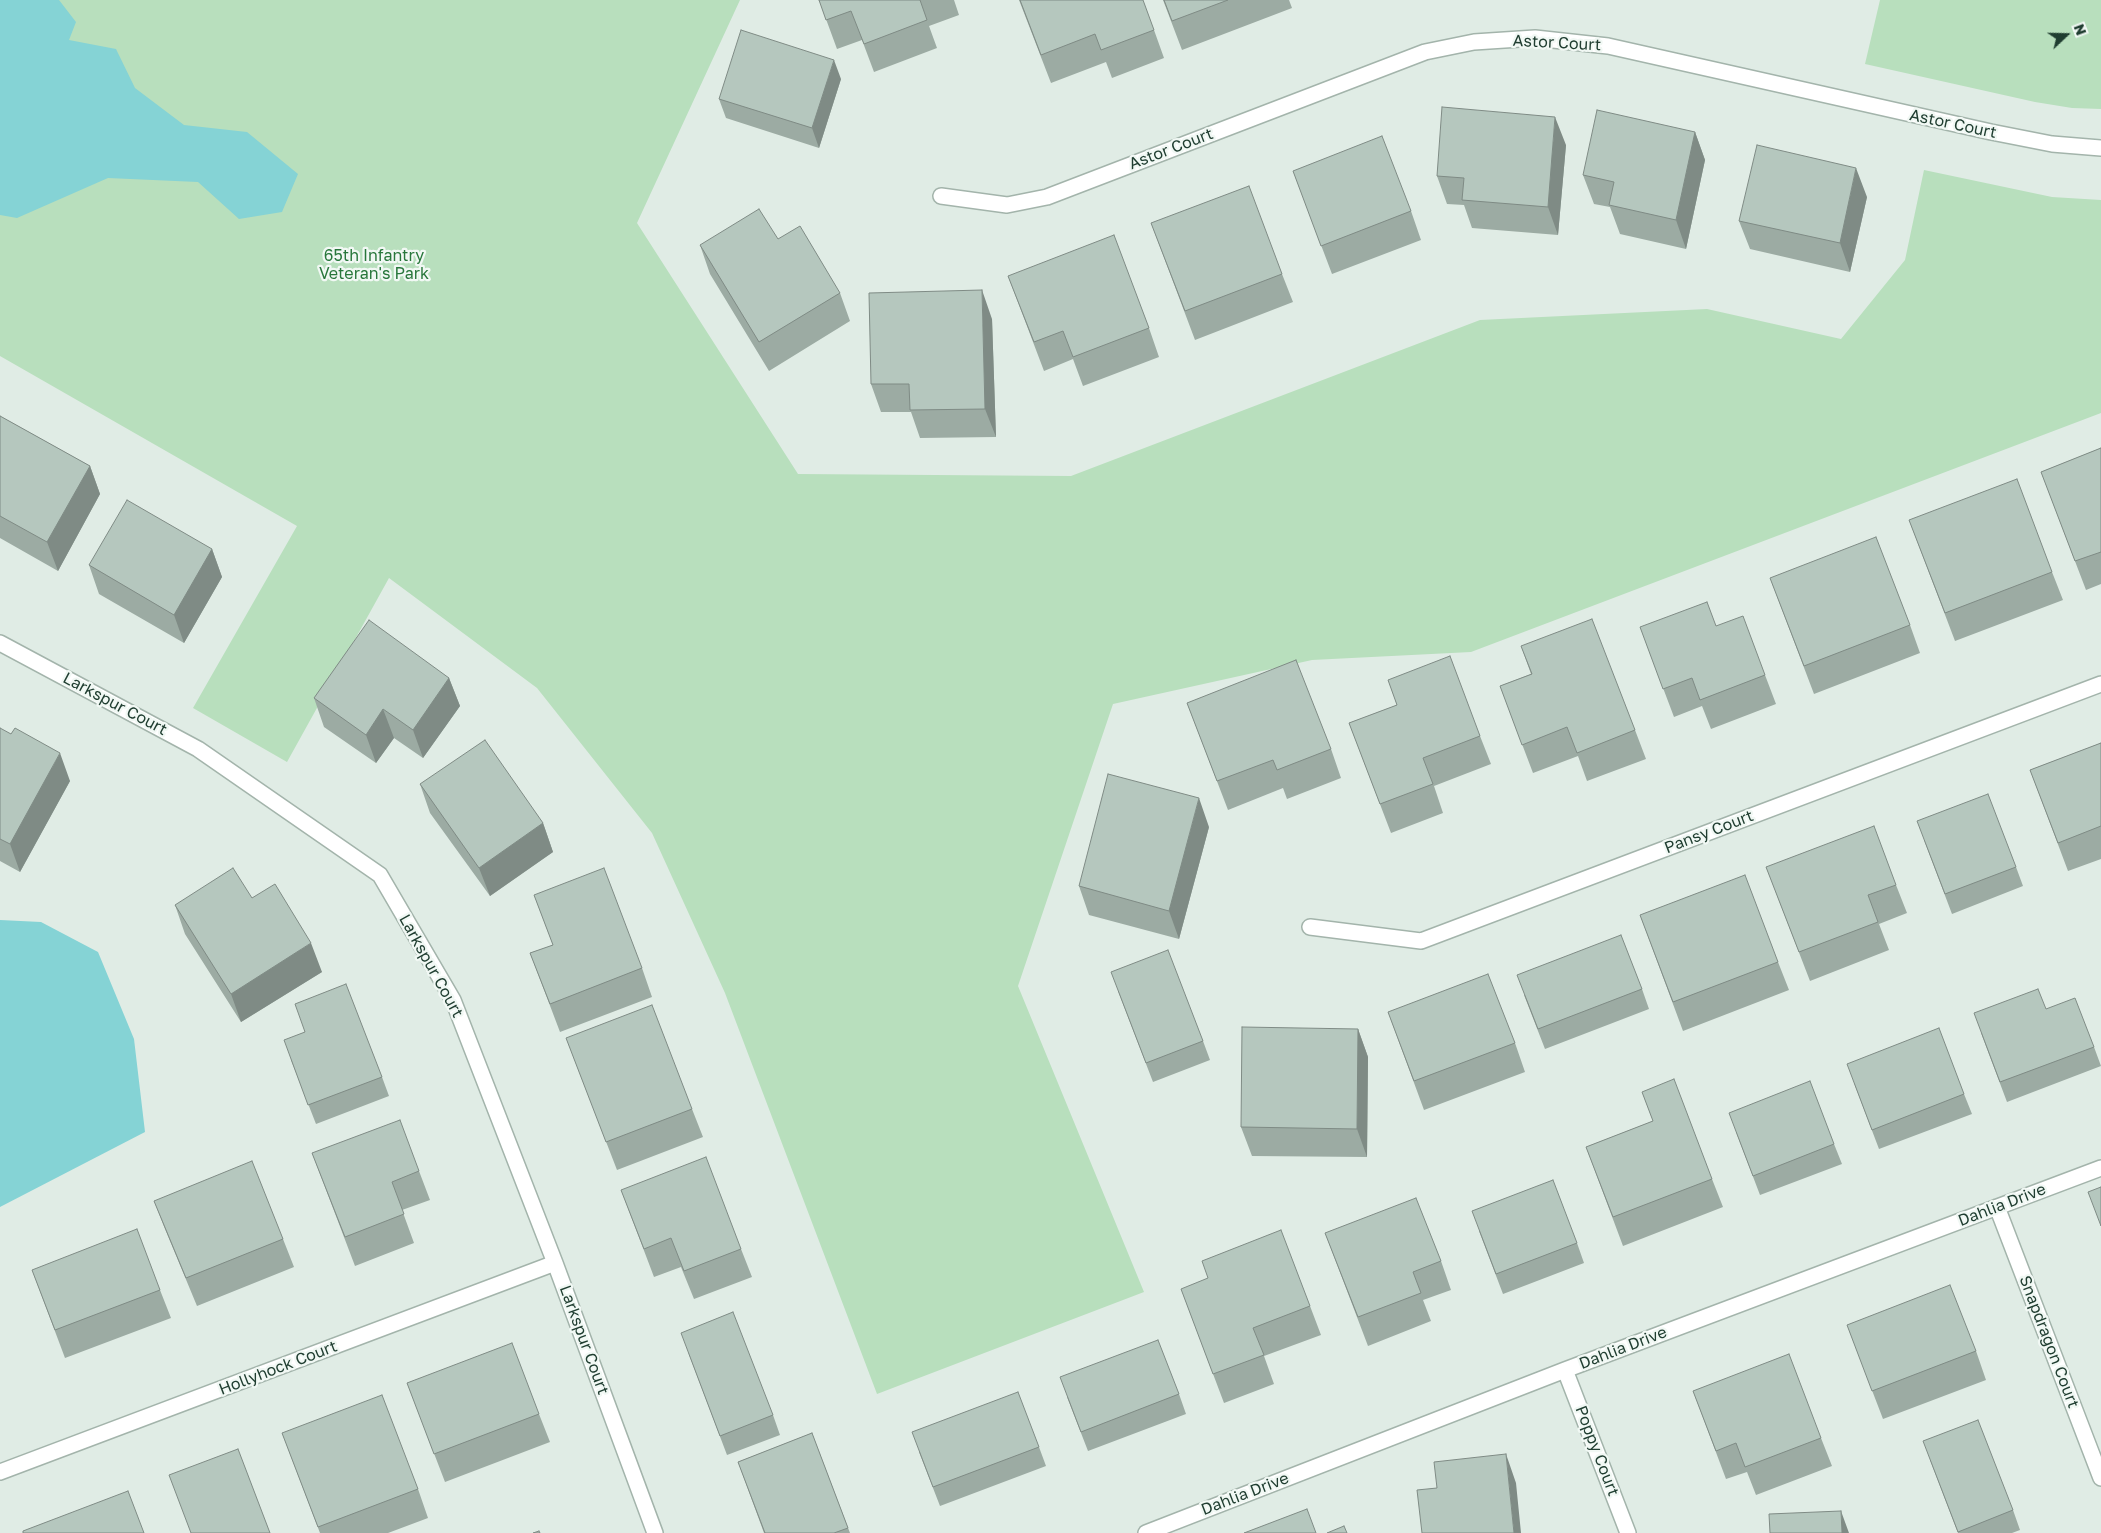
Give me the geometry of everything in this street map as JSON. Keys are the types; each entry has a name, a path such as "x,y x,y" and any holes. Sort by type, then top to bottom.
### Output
{"street":[{"name":"Astor Court","path":"942,196 1007,205 1047,197 1425,52 1474,42 1535,38 1608,46 1991,132 2052,144 2101,148"},
{"name":"Larkspur Court","path":"0,643 198,749 380,875 453,1000 555,1264 655,1533"},
{"name":"Pansy Court","path":"1310,927 1421,941 2101,684"},
{"name":"Dahlia Drive","path":"1146,1533 1565,1370 2101,1168"},
{"name":"Snapdragon Court","path":"1996,1207 2101,1478"},
{"name":"Hollyhock Court","path":"0,1472 555,1264"},
{"name":"Poppy Court","path":"1565,1370 1628,1533"}],"green space":[{"name":"65th Infantry Veteran's Park","path":"0,0 740,0 637,223 798,474 1071,476 1480,320 1707,309 1841,339 1905,260 1924,170 2052,197 2101,200 2101,413 1471,652 1312,660 1113,704 1018,986 1144,1292 877,1394 725,993 652,833 537,688 389,578 287,762 193,708 297,526 0,356"},
{"path":"1880,0 2101,0 2101,109 2072,108 2035,102 1865,64"}],"water":[{"path":"0,0 59,0 76,22 69,40 116,49 135,88 184,125 247,132 298,174 282,212 239,219 198,182 108,178 17,218 0,215"},
{"path":"0,920 41,922 98,952 134,1039 145,1132 0,1207"}],"building":[{"path":"819,0 920,0 927,20 864,44 851,11 826,20"},
{"path":"1020,0 1143,0 1154,30 1101,50 1095,34 1041,55"},
{"path":"1164,0 1228,0 1172,21"},
{"path":"741,30 834,60 812,128 719,99"},
{"path":"1442,107 1555,117 1548,207 1462,200 1464,178 1437,176"},
{"path":"1597,110 1695,132 1676,220 1609,205 1614,182 1583,175"},
{"path":"1382,136 1411,211 1321,246 1293,171"},
{"path":"1757,145 1856,168 1840,243 1739,221"},
{"path":"1249,186 1282,274 1185,311 1151,223"},
{"path":"759,209 778,239 800,226 840,293 759,342 700,245"},
{"path":"1114,235 1149,328 1073,357 1063,331 1034,342 1008,276"},
{"path":"982,290 985,409 910,410 909,384 871,384 869,293"},
{"path":"0,416 90,466 47,542 0,516"},
{"path":"2101,448 2101,552 2075,561 2041,472"},
{"path":"2017,479 2052,572 1945,613 1909,520"},
{"path":"127,500 212,549 174,615 89,565"},
{"path":"1876,537 1910,625 1804,666 1770,578"},
{"path":"1707,602 1716,626 1743,616 1765,675 1700,700 1692,678 1663,689 1640,627"},
{"path":"1592,619 1635,730 1577,753 1567,727 1522,745 1500,686 1532,674 1521,646"},
{"path":"369,620 449,678 413,730 383,709 366,735 314,698"},
{"path":"1450,656 1480,736 1423,758 1433,784 1380,804 1349,723 1397,705 1388,680"},
{"path":"1296,660 1331,749 1277,770 1273,760 1217,781 1187,703"},
{"path":"0,728 11,734 15,728 60,753 10,844 0,839"},
{"path":"485,740 543,823 479,868 420,784"},
{"path":"2101,743 2101,826 2058,843 2030,770"},
{"path":"1108,774 1199,798 1169,911 1079,886"},
{"path":"1988,794 2016,867 1945,894 1917,821"},
{"path":"1874,826 1896,885 1868,895 1878,922 1799,952 1766,867"},
{"path":"233,868 252,898 275,884 311,943 231,994 175,905"},
{"path":"604,868 642,968 550,1004 530,953 553,945 534,895"},
{"path":"1745,875 1778,962 1673,1002 1640,915"},
{"path":"1621,935 1642,989 1538,1029 1517,975"},
{"path":"1168,950 1203,1041 1146,1063 1111,972"},
{"path":"1488,974 1515,1043 1414,1081 1388,1012"},
{"path":"346,984 382,1077 308,1105 284,1040 305,1032 295,1004"},
{"path":"2038,989 2046,1009 2075,998 2094,1047 2000,1082 1974,1013"},
{"path":"652,1005 692,1109 606,1142 566,1038"},
{"path":"1242,1027 1358,1029 1357,1129 1241,1127"},
{"path":"1939,1028 1964,1094 1872,1130 1847,1064"},
{"path":"1674,1079 1712,1179 1613,1217 1586,1147 1653,1121 1642,1092"},
{"path":"1810,1081 1834,1144 1753,1176 1729,1113"},
{"path":"400,1120 419,1171 392,1182 404,1214 345,1237 312,1153"},
{"path":"706,1157 741,1249 684,1271 671,1238 644,1249 621,1190"},
{"path":"252,1161 283,1239 186,1278 154,1201"},
{"path":"1553,1180 1577,1243 1496,1274 1472,1211"},
{"path":"2101,1187 2101,1226 2088,1192"},
{"path":"1416,1198 1441,1261 1413,1272 1421,1293 1358,1317 1325,1233"},
{"path":"137,1229 160,1290 55,1330 32,1270"},
{"path":"1281,1230 1310,1306 1253,1328 1264,1355 1213,1374 1181,1289 1208,1278 1202,1261"},
{"path":"1950,1285 1976,1351 1872,1391 1847,1325"},
{"path":"733,1312 773,1415 720,1436 681,1333"},
{"path":"1158,1340 1179,1394 1081,1432 1060,1377"},
{"path":"512,1343 539,1414 434,1454 407,1383"},
{"path":"1789,1354 1821,1438 1745,1467 1736,1443 1716,1451 1693,1391"},
{"path":"1018,1392 1039,1447 933,1487 912,1432"},
{"path":"382,1395 418,1489 318,1527 282,1433"},
{"path":"1978,1420 2013,1510 1958,1532 1923,1441"},
{"path":"812,1433 848,1528 834,1533 765,1533 738,1462"},
{"path":"238,1449 270,1533 191,1533 169,1475"},
{"path":"1506,1454 1514,1533 1422,1533 1417,1490 1437,1488 1434,1462"},
{"path":"128,1491 144,1533 23,1533 23,1531"},
{"path":"1307,1509 1316,1533 1244,1533"},
{"path":"1841,1511 1842,1533 1770,1533 1769,1514"},
{"path":"1344,1526 1347,1533 1327,1533"}]}
